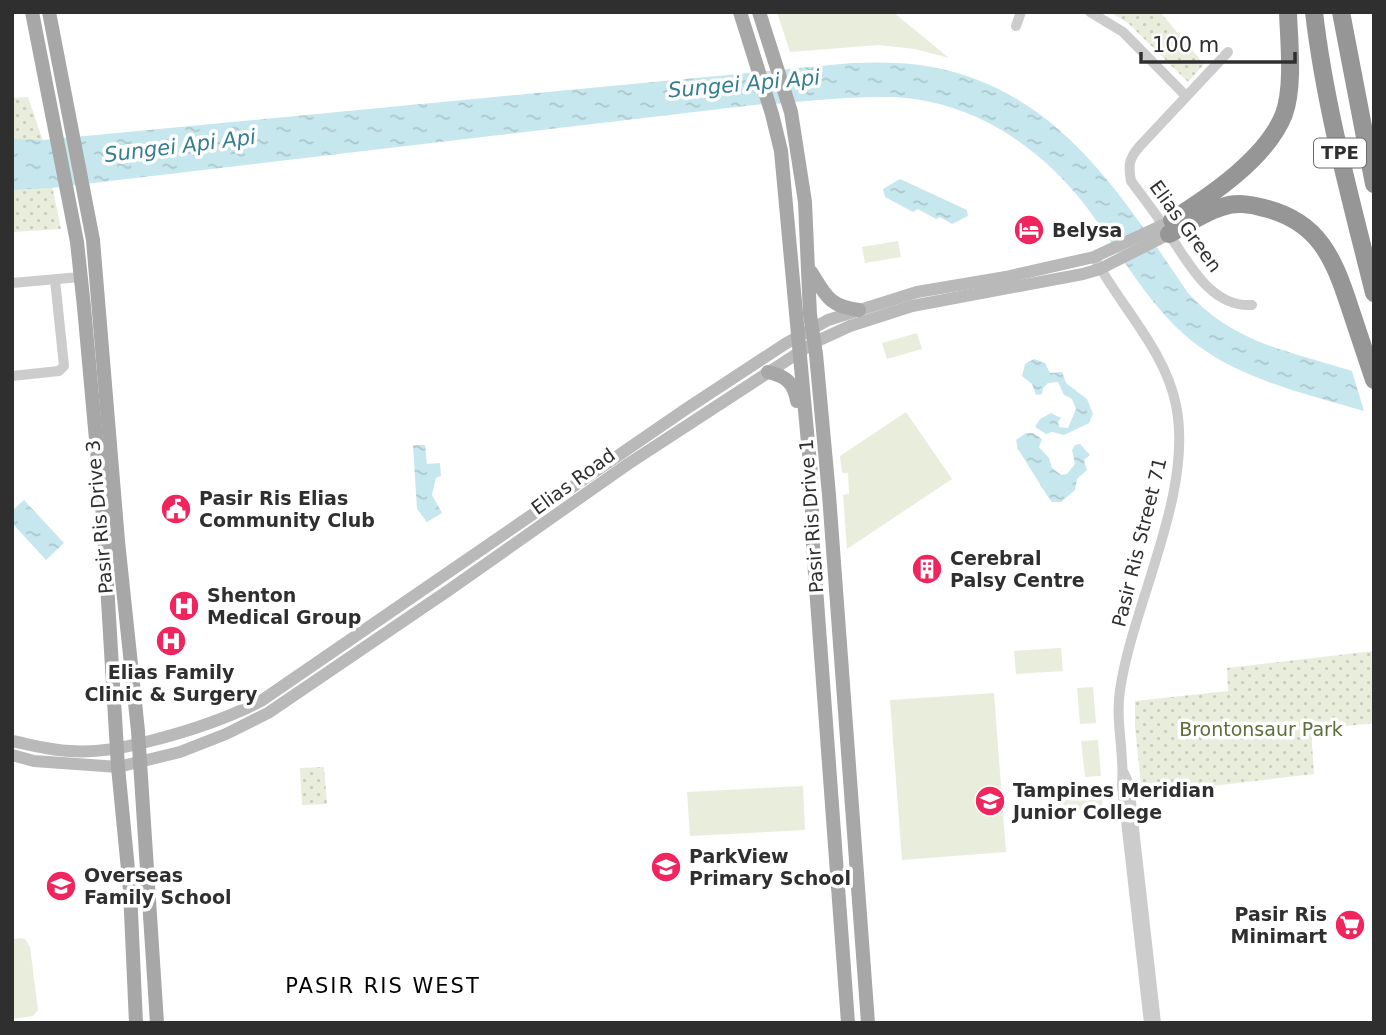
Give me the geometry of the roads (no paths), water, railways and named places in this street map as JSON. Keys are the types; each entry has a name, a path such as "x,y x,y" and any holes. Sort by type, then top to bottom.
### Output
{"highway":[{"path":"1159,234 1251,159 1271,136 1284,114 1289,90 1288,12"},
{"name":"TPE","path":"1314,12 1340,153 1374,293"},
{"name":"TPE","path":"1341,12 1374,184"},
{"path":"1159,234 1224,206 1245,203 1294,219 1313,233 1326,248 1339,276 1374,380"}],"main road":[{"name":"Pasir Ris Drive 3","path":"32,12 77,242 98,454 118,768 130,890 136,1023"},
{"name":"Pasir Ris Drive 3","path":"49,12 93,240 118,541 139,744 157,1023"},
{"name":"Pasir Ris Drive 1","path":"740,12 772,114 787,204 808,439 848,1023"},
{"name":"Pasir Ris Drive 1","path":"759,12 791,112 805,202 868,1023"},
{"name":"Elias Road","path":"12,741 72,751 118,749 208,726 261,701 686,409 798,336 814,335 912,306 1103,260 1159,234"},
{"name":"Elias Road","path":"12,755 45,762 118,768 180,752 226,734 268,713 628,464 799,351 828,320 918,292 1103,260"},
{"path":"810,271 832,301 841,307 859,310"},
{"path":"768,372 783,376 791,383 795,391 798,415 808,439"}],"street":[{"path":"1016,26 1021,12"},
{"path":"1090,12 1123,32 1186,96"},
{"name":"Elias Green","path":"1228,52 1139,147 1128,166 1131,181 1159,234 1218,295 1239,306 1252,305"},
{"name":"Pasir Ris Street 71","path":"1103,260 1170,382 1177,406 1180,437 1180,460 1167,517 1119,692 1118,723 1124,773 1122,786 1149,1023"},
{"path":"12,284 80,277"},
{"path":"12,376 59,372 64,366 55,280"},
{"name":"Pasir Ris Street 71","path":"1124,773 1129,784 1156,1023"}],"water":[{"name":"Sungei Api Api","path":"852,63 932,67 977,80 1016,99 1051,123 1083,152 1138,220 1188,293 1206,310 1225,324 1264,344 1352,371 1364,411 1253,376 1193,342 1149,296 1088,209 1049,165 1002,130 949,107 921,100 858,97 754,105 51,188 12,190 12,139 43,140"},
{"path":"900,179 967,210 968,216 952,224 918,209 913,212 885,197 883,189"},
{"path":"1034,359 1045,363 1050,373 1062,372 1066,383 1087,399 1093,414 1089,423 1064,435 1052,432 1046,434 1035,427 1040,419 1051,413 1061,418 1059,427 1068,428 1076,409 1072,399 1064,395 1058,382 1048,383 1042,394 1036,395 1032,384 1022,376 1025,364"},
{"path":"1026,433 1033,433 1042,439 1039,447 1049,458 1052,468 1061,475 1067,474 1075,464 1072,450 1075,445 1080,444 1090,455 1084,460 1087,470 1077,479 1075,490 1061,502 1052,502 1018,449 1016,440"},
{"path":"413,445 425,445 427,464 440,463 441,476 436,478 432,495 442,513 427,522 417,509"},
{"path":"24,500 64,543 46,560 12,523 12,511"}],"place":[{"name":"Belysa","path":"1029,230"},
{"name":"Pasir Ris Elias Community Club","path":"176,509"},
{"name":"Cerebral Palsy Centre","path":"927,569"},
{"name":"Shenton Medical Group","path":"184,606"},
{"name":"Elias Family Clinic & Surgery","path":"171,641"},
{"name":"Tampines Meridian Junior College","path":"990,801"},
{"name":"ParkView Primary School","path":"666,867"},
{"name":"Overseas Family School","path":"61,886"},
{"name":"Pasir Ris Minimart","path":"1350,925"}],"district":[{"name":"PASIR RIS WEST","path":"383,986"}],"park label":[{"name":"Brontonsaur Park","path":"1261,729"}]}
